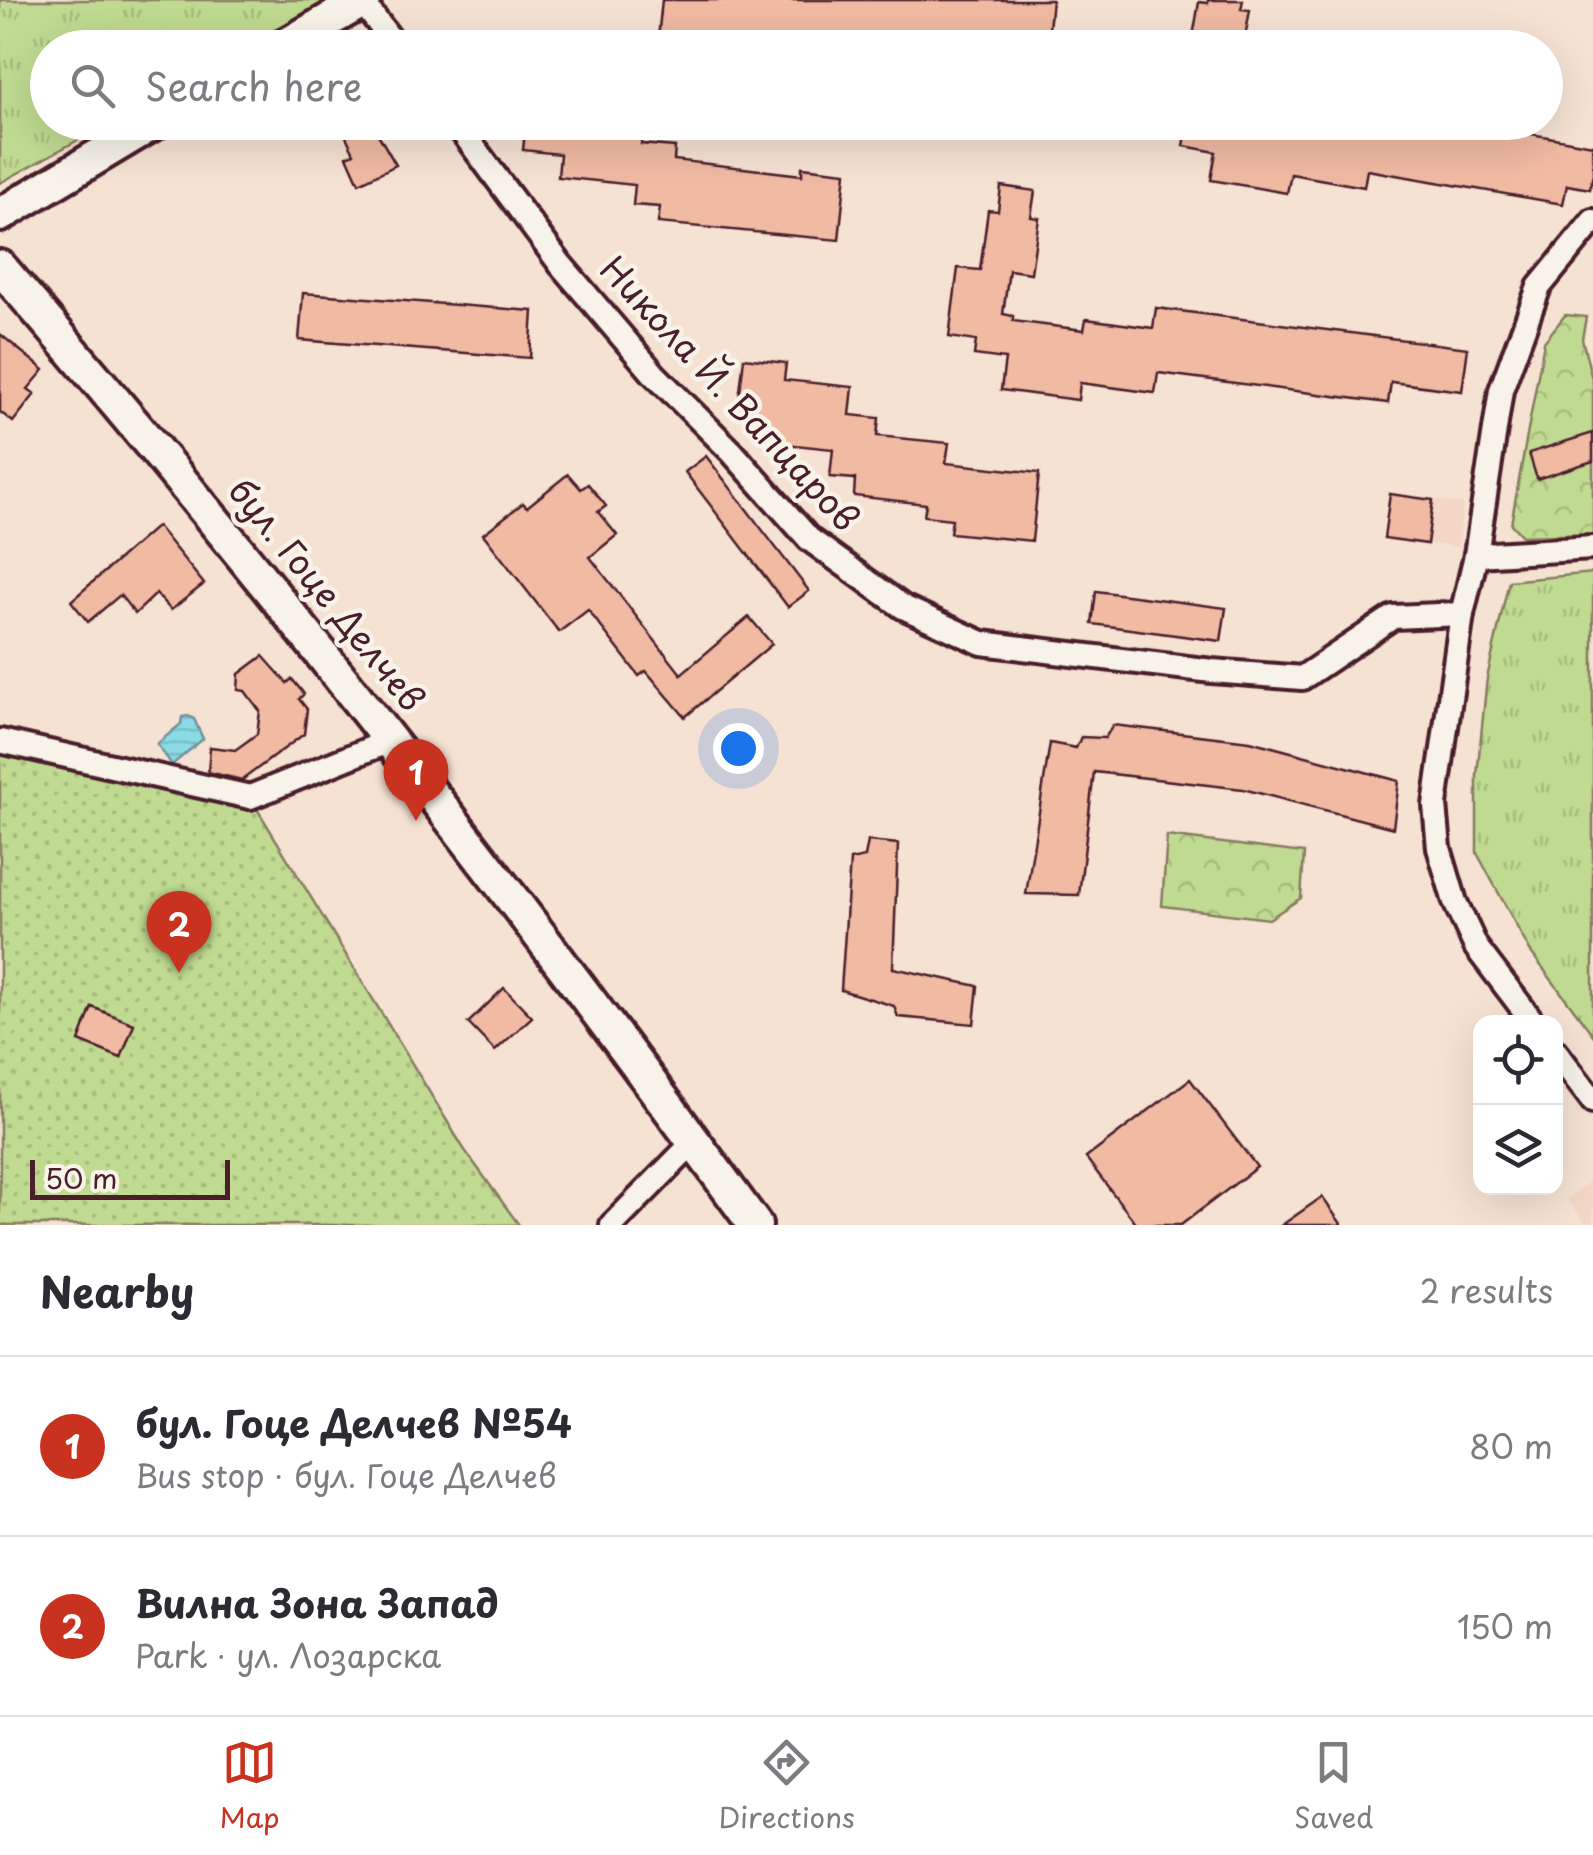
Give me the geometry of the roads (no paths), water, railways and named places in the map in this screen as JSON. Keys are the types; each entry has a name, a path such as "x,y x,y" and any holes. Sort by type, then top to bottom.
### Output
{"main road":[{"path":"311,30 362,0"},
{"path":"0,216 125,140"},
{"name":"бул. Гоце Делчев","path":"0,267 108,391 392,740 755,1225"}],"street":[{"path":"362,0 384,30"},
{"name":"Никола Й. Вапцаров","path":"468,140 561,265 654,374 732,452 809,539 902,607 982,643 1302,678 1393,616 1462,614"},
{"path":"1528,1015 1476,948 1455,902 1439,848 1435,805 1462,614 1476,555 1501,390 1539,287 1593,221"},
{"path":"1476,555 1593,548"},
{"path":"0,741 250,798 392,740"},
{"path":"1563,1061 1593,1101"},
{"path":"612,1225 694,1142"}],"water":[{"path":"182,717 194,719 203,739 172,765 157,744 181,724"}],"place":[{"name":"бул. Гоце Делчев №54","path":"416,821"},
{"name":"Вилна Зона Запад","path":"179,973"}]}
